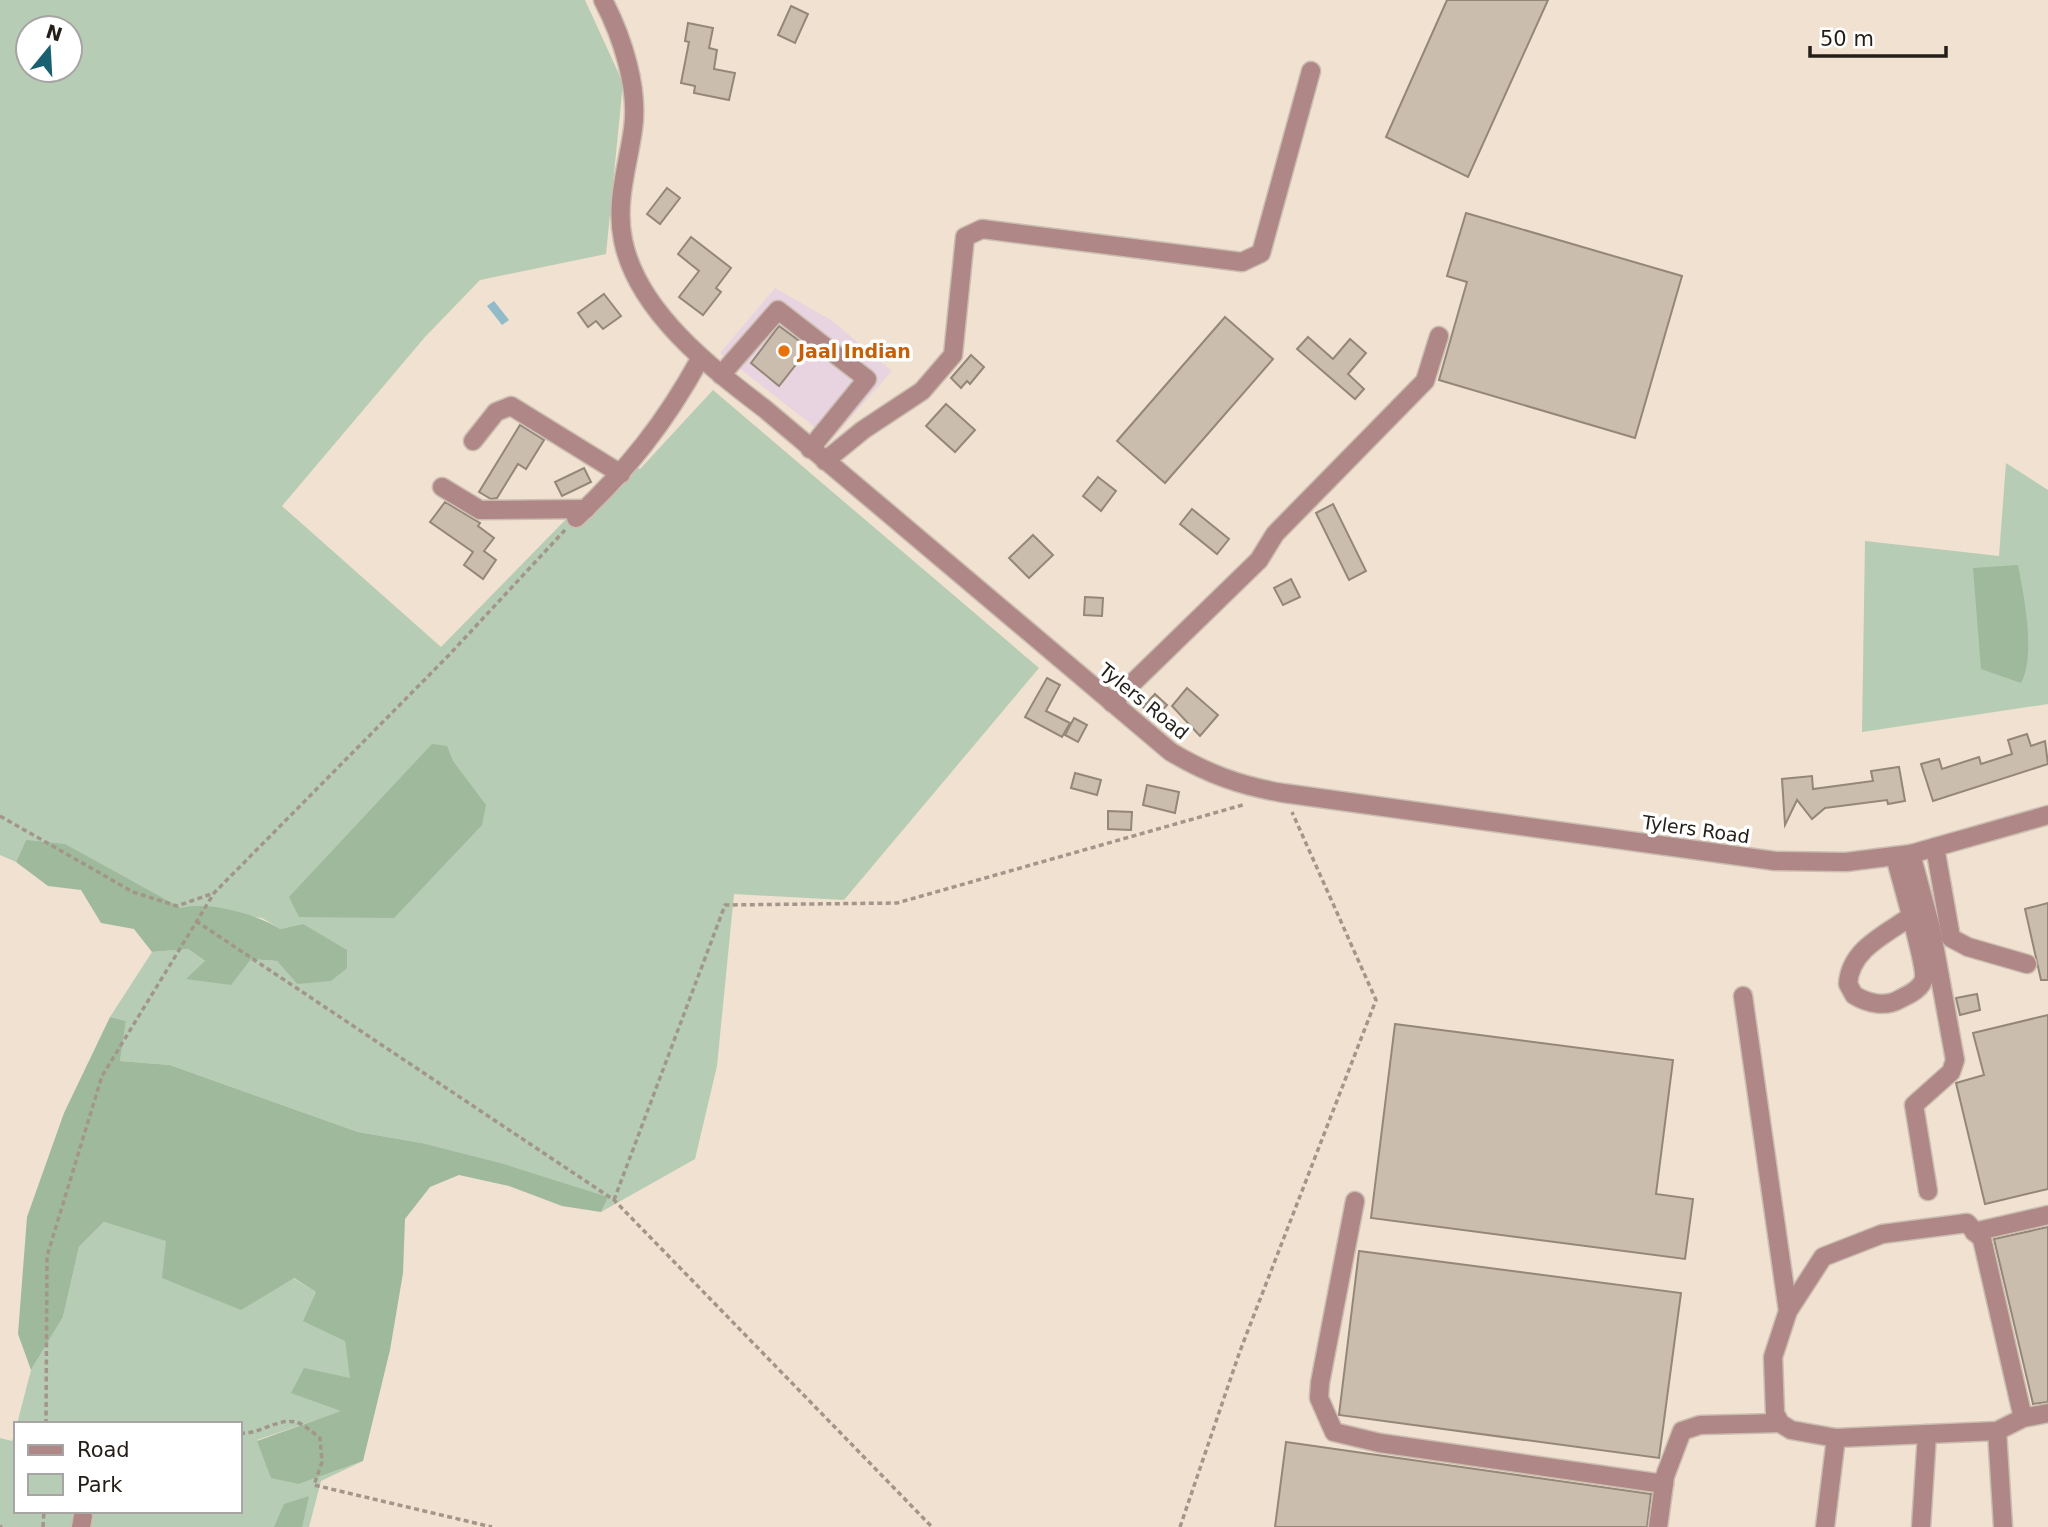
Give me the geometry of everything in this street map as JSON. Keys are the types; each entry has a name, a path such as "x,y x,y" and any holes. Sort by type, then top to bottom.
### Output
{"street":[{"name":"Tylers Road","path":"603,0 610,13 634,98 633,128 620,202 623,240 632,267 656,307 700,359 1171,752 1204,771 1240,785 1283,793 1775,862 1846,862 1903,855 2048,815"},
{"path":"825,461 863,430 922,391 953,355 965,237 982,229 1242,262 1261,253 1311,71"},
{"path":"721,375 778,310 867,379 810,449"},
{"path":"1112,703 1259,560 1275,534 1425,381 1439,336"},
{"path":"442,487 480,510 581,513 621,474 656,432 700,359"},
{"path":"473,441 496,412 511,406 621,474"},
{"path":"1935,847 1951,937 1968,947 2027,964"},
{"path":"1903,855 1910,918 1924,978 1918,988 1896,1002 1878,1004 1854,995 1848,984 1854,962 1862,950 1910,918"},
{"path":"1903,855 1931,928 1955,1060 1951,1072 1914,1105 1928,1191"},
{"path":"1743,996 1788,1311"},
{"path":"1355,1201 1320,1383 1319,1398 1334,1432 1380,1443 1664,1483"},
{"path":"1975,1232 2048,1215"},
{"path":"1780,1423 1773,1403 1773,1357 1788,1311 1823,1257 1882,1234 1967,1223 1982,1239 2023,1418"},
{"path":"1658,1527 1664,1483 1682,1431 1700,1425 1780,1423 1791,1430 1836,1438 1997,1431 2023,1418 2048,1413"},
{"path":"1997,1431 2003,1527"},
{"path":"1921,1527 1927,1434"},
{"path":"1825,1527 1836,1438"}],"path":[{"path":"46,1422 47,1256 102,1076 214,892 449,655 581,513"},
{"path":"614,1200 725,905 897,903 1283,793 1376,1000 1240,1351 1180,1527"},
{"path":"0,816 133,892 177,906 214,892"},
{"path":"196,921 614,1200 932,1527"},
{"path":"242,1433 250,1434 278,1423 297,1422 320,1438 322,1462 314,1485 492,1527"}],"shaded area":[{"path":"775,288 831,320 892,371 831,440 720,353"}],"green space":[{"path":"0,0 585,0 623,83 606,254 480,280 425,337 282,506 441,647 623,461 640,469 713,390 1039,668 844,900 734,894 717,1066 695,1159 601,1212 607,1197 501,1163 422,1143 358,1132 170,1065 120,1061 126,1021 110,1017 152,952 188,949 206,962 187,979 251,959 277,961 297,984 303,924 280,929 262,918 181,908 26,840 16,862 0,855"},
{"path":"2006,463 2048,490 2048,704 1862,732 1865,541 1999,556"},
{"path":"2018,565 2026,609 2028,642 2028,658 2021,683 1981,669 1973,568"},
{"path":"432,744 447,746 453,761 486,805 482,825 394,918 299,917 289,897"},
{"path":"26,840 65,844 181,908 205,906 232,910 258,918 280,929 303,924 347,950 347,968 331,981 297,984 277,961 251,959 231,985 186,979 205,961 188,949 152,952 134,929 101,923 81,890 48,886 16,862"},
{"path":"110,1017 126,1021 120,1061 170,1065 358,1132 422,1143 501,1163 608,1197 601,1212 562,1206 509,1186 459,1175 430,1187 405,1219 403,1273 390,1350 363,1461 299,1484 271,1478 257,1441 341,1411 291,1393 304,1368 350,1378 345,1341 303,1321 316,1292 294,1278 241,1310 162,1278 166,1241 104,1222 79,1247 63,1317 31,1370 18,1334 27,1217 64,1113"},
{"path":"104,1222 293,1278 316,1292 345,1341 351,1378 342,1411 257,1440 299,1484 363,1461 321,1481 309,1527 0,1527 0,1438 12,1441 14,1434 14,1513 242,1513 242,1422 18,1422 31,1370 63,1317 79,1247"},
{"path":"309,1496 302,1527 274,1527 284,1504"}],"water":[{"path":"494,301 509,320 502,325 487,306"}],"building":[{"path":"1447,0 1548,0 1468,177 1386,137"},
{"path":"791,6 808,14 795,43 778,35"},
{"path":"688,23 713,28 709,48 717,50 714,69 735,73 729,100 694,93 695,86 681,83 689,42 685,41"},
{"path":"667,188 680,198 660,224 647,214"},
{"path":"1466,213 1682,276 1635,438 1439,380 1467,282 1447,276"},
{"path":"691,237 731,268 716,288 721,292 703,315 679,297 699,271 678,254"},
{"path":"604,294 621,316 603,329 596,321 588,327 578,313"},
{"path":"1225,317 1273,359 1165,483 1117,441"},
{"name":"Jaal Indian","path":"779,326 809,348 779,386 751,363"},
{"path":"1308,337 1333,359 1350,339 1366,353 1348,374 1364,389 1355,399 1297,349"},
{"path":"971,355 984,367 970,384 967,381 961,388 951,378"},
{"path":"946,404 975,430 955,452 926,426"},
{"path":"520,425 544,440 526,469 518,464 497,498 491,499 479,492"},
{"path":"584,468 591,482 562,496 555,482"},
{"path":"1098,477 1116,491 1101,511 1083,496"},
{"path":"445,502 480,523 478,526 494,538 484,551 496,560 483,579 464,565 473,552 430,522"},
{"path":"1333,504 1366,571 1349,580 1316,513"},
{"path":"1192,509 1229,539 1217,554 1180,524"},
{"path":"1033,535 1053,555 1029,578 1009,558"},
{"path":"1291,579 1300,597 1283,605 1274,588"},
{"path":"1085,597 1103,598 1102,616 1084,615"},
{"path":"1047,678 1060,685 1046,711 1070,723 1062,737 1025,717"},
{"path":"1187,688 1218,715 1200,736 1172,706"},
{"path":"1155,694 1167,705 1155,718 1143,707"},
{"path":"1074,718 1087,725 1078,742 1065,735"},
{"path":"2027,734 2031,746 2045,741 2048,764 1933,801 1921,764 1939,759 1942,769 1979,757 1981,764 2012,754 2008,740"},
{"path":"1899,767 1905,801 1888,804 1887,800 1825,808 1812,819 1797,800 1785,825 1782,779 1812,776 1813,789 1873,781 1871,771"},
{"path":"1075,773 1101,780 1097,795 1071,788"},
{"path":"1147,785 1179,792 1175,813 1143,805"},
{"path":"1108,811 1132,812 1131,830 1108,829"},
{"path":"2048,903 2048,980 2041,980 2025,909"},
{"path":"1977,994 1980,1010 1960,1015 1956,998"},
{"path":"2048,1015 2048,1189 1985,1204 1956,1083 1984,1075 1973,1033"},
{"path":"1395,1024 1673,1060 1656,1194 1693,1199 1685,1259 1371,1218"},
{"path":"2048,1227 2048,1402 2033,1404 1994,1239"},
{"path":"1359,1251 1681,1293 1659,1458 1339,1415"},
{"path":"1286,1442 1651,1494 1647,1527 1275,1527"}],"place":[{"name":"Jaal Indian","path":"784,351"}]}
